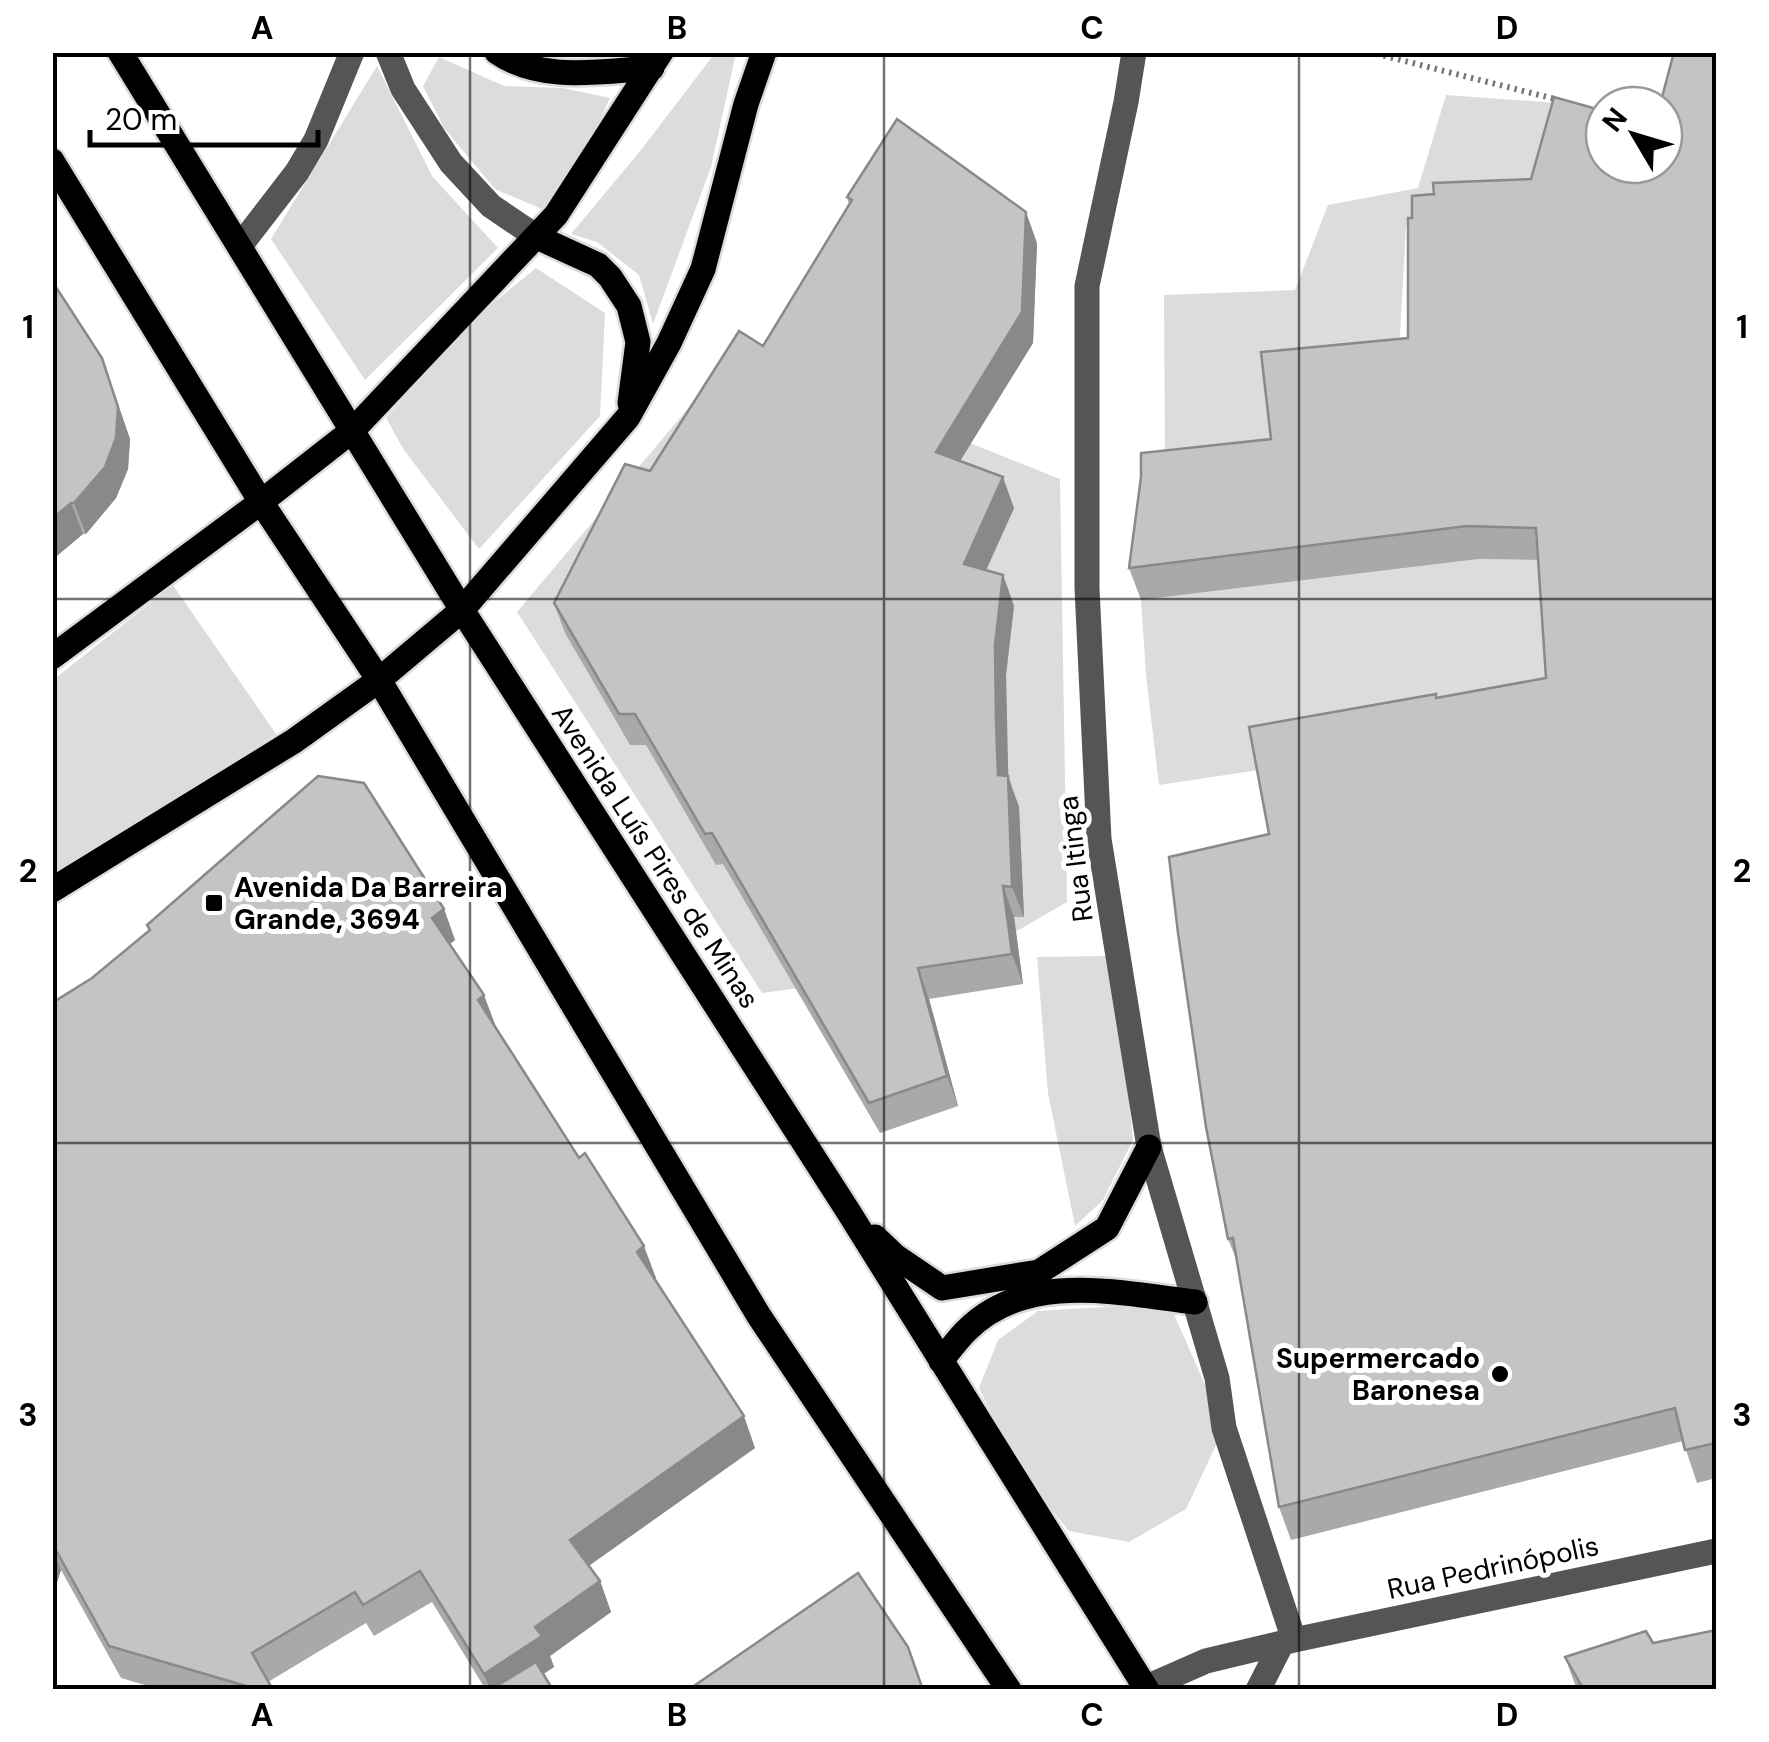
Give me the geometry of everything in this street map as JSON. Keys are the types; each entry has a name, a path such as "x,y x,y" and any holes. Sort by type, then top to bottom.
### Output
{"main road":[{"name":"Avenida Luís Pires de Minas","path":"120,52 462,610 848,1211 1144,1688"},
{"path":"497,52 510,62 554,72 656,60"},
{"path":"52,890 294,741 378,680 462,610 628,418 703,269 746,104 764,52"},
{"path":"52,658 353,430 564,204 656,60"},
{"path":"52,161 262,502 378,680 760,1316 1009,1690"},
{"path":"537,236 598,265 630,306 638,342 628,418"},
{"path":"848,1211 895,1256 942,1288 1039,1272 1106,1228 1149,1147"},
{"path":"941,1361 967,1329 1002,1305 1041,1292 1084,1290 1195,1302"}],"street":[{"path":"240,246 297,172 316,140 352,52"},
{"path":"388,52 403,89 451,164 491,206 537,236"},
{"name":"Rua Itinga","path":"1134,52 1087,286 1086,588 1098,839 1149,1147 1217,1378 1224,1428 1288,1642"},
{"name":"Rua Pedrinópolis","path":"1144,1688 1206,1661 1716,1551"},
{"path":"1258,1690 1288,1642"}],"path":[{"path":"1369,52 1574,104"}],"shaded area":[{"path":"715,53 736,53 711,167 653,324 639,275 597,242 571,234"},
{"path":"439,57 504,86 563,88 610,98 556,215 495,189 444,128 423,86"},
{"path":"377,66 432,176 498,248 365,380 271,239"},
{"path":"1446,95 1574,104 1543,212 1406,225 1398,373 1283,471 1165,469 1164,295 1295,290 1328,205 1418,188"},
{"path":"536,268 605,313 600,416 479,549 404,450 386,418 475,318"},
{"path":"737,350 1060,479 1067,902 1017,931 983,963 762,993 517,612"},
{"path":"1479,559 1548,560 1558,725 1159,785 1141,600"},
{"path":"173,585 276,734 53,875 53,680"},
{"path":"1106,956 1127,1076 1133,1140 1103,1200 1075,1226 1048,1093 1037,957"},
{"path":"1169,1303 1224,1428 1186,1509 1129,1542 1069,1531 1018,1468 979,1388 998,1340 1038,1311"}],"building":[{"path":"1674,52 1716,52 1716,1443 1685,1450 1675,1408 1279,1507 1233,1238 1228,1239 1206,1127 1169,857 1269,834 1249,727 1546,678 1536,528 1467,526 1129,568 1141,453 1271,439 1261,352 1408,338 1408,218 1412,218 1412,196 1434,194 1433,183 1531,179 1554,97 1584,105 1584,185 1684,185 1684,85 1665,85"},
{"path":"897,119 1026,212 1022,312 936,452 1003,477 964,564 1003,575 995,645 996,723 998,775 1008,776 1012,887 1003,886 1012,954 918,968 947,1076 869,1103 712,833 705,834 635,714 619,714 554,603 625,464 650,471 739,331 763,346 852,200 847,197"},
{"path":"52,281 102,358 118,407 116,438 105,467 74,503 52,519"},
{"path":"318,776 364,783 444,909 432,918 484,995 478,1000 579,1158 585,1153 644,1246 637,1252 744,1416 570,1540 600,1581 535,1627 542,1636 484,1674 420,1571 363,1605 355,1592 252,1653 273,1690 260,1690 109,1646 52,1543 52,1003 92,978 150,930 147,925"},
{"path":"858,1573 908,1647 923,1690 688,1690"},
{"path":"1716,1630 1716,1690 1584,1690 1565,1657 1646,1631 1653,1643"},
{"path":"536,1662 553,1690 490,1690"}],"place":[{"name":"Avenida Da Barreira Grande, 3694","path":"214,903"},
{"name":"Supermercado Baronesa","path":"1500,1374"}]}
